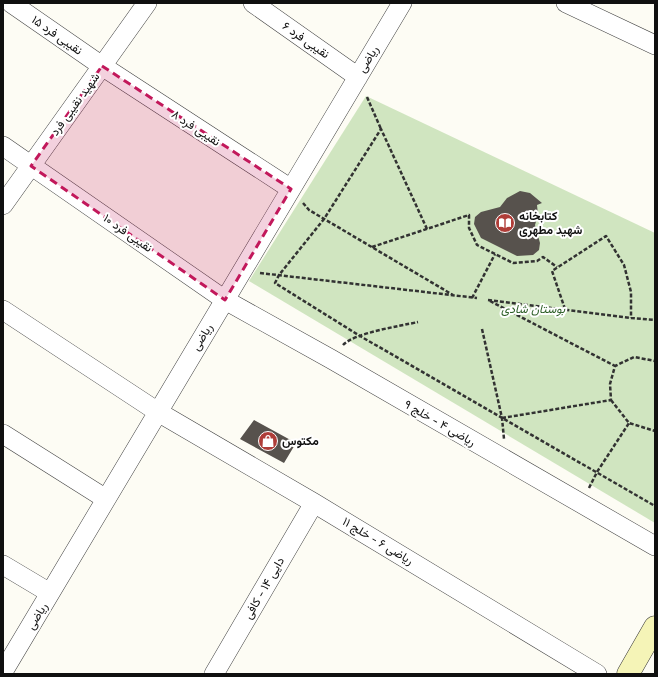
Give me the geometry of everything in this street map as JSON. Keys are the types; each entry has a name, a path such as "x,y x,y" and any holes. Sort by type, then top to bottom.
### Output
{"street":[{"name":"نقیبی فرد ۱۵","path":"12,3 102,66"},
{"name":"شهید نقیبی فرد","path":"3,205 147,3"},
{"name":"نقیبی فرد ۶","path":"253,3 358,77"},
{"name":"ریاضی","path":"3,672 402,3"},
{"path":"566,3 655,45"},
{"name":"نقیبی فرد ۸","path":"102,66 291,189"},
{"name":"نقیبی فرد ۱۰","path":"3,146 225,300"},
{"name":"ریاضی ۴ - خلج ۹","path":"225,300 331,359 655,546"},
{"name":"ریاضی ۶ - خلج ۱۱","path":"3,310 158,412 314,503 597,674"},
{"path":"3,434 106,499"},
{"name":"دایی ۱۴ - کافی","path":"214,674 314,503"},
{"path":"3,565 50,593"},
{"path":"628,674 655,627"}],"path":[{"path":"358,77 427,229"},
{"path":"381,129 324,219 279,275 275,283 360,336 655,506"},
{"path":"291,189 309,210 455,296"},
{"path":"372,247 468,215 468,228 477,245 514,263 537,261 543,257 557,267"},
{"path":"565,309 552,271 606,236 624,265 631,292 631,318"},
{"path":"472,298 495,254"},
{"path":"242,271 477,298"},
{"path":"615,366 488,300 655,320"},
{"path":"331,359 346,342 360,336 418,322"},
{"path":"482,330 502,418 504,438 500,457"},
{"path":"655,361 634,357 615,366 610,384 611,400 629,424 655,431"},
{"path":"502,418 611,400"},
{"path":"581,503 597,472 629,424"}],"highlighted area":[{"path":"102,66 291,189 225,300 31,166"}],"green space":[{"name":"بوستان شادی","path":"366,96 655,233 655,523 249,281"}],"building":[{"name":"کتابخانه شهید مطهری","path":"520,191 530,193 542,203 537,205 538,215 535,225 540,243 539,250 533,255 517,256 481,238 474,224 475,217 481,212 500,207 507,198"},
{"name":"مکتوس","path":"254,420 296,443 284,463 240,439"}],"place":[{"name":"کتابخانه شهید مطهری","path":"505,223"},
{"name":"مکتوس","path":"268,441"}]}
